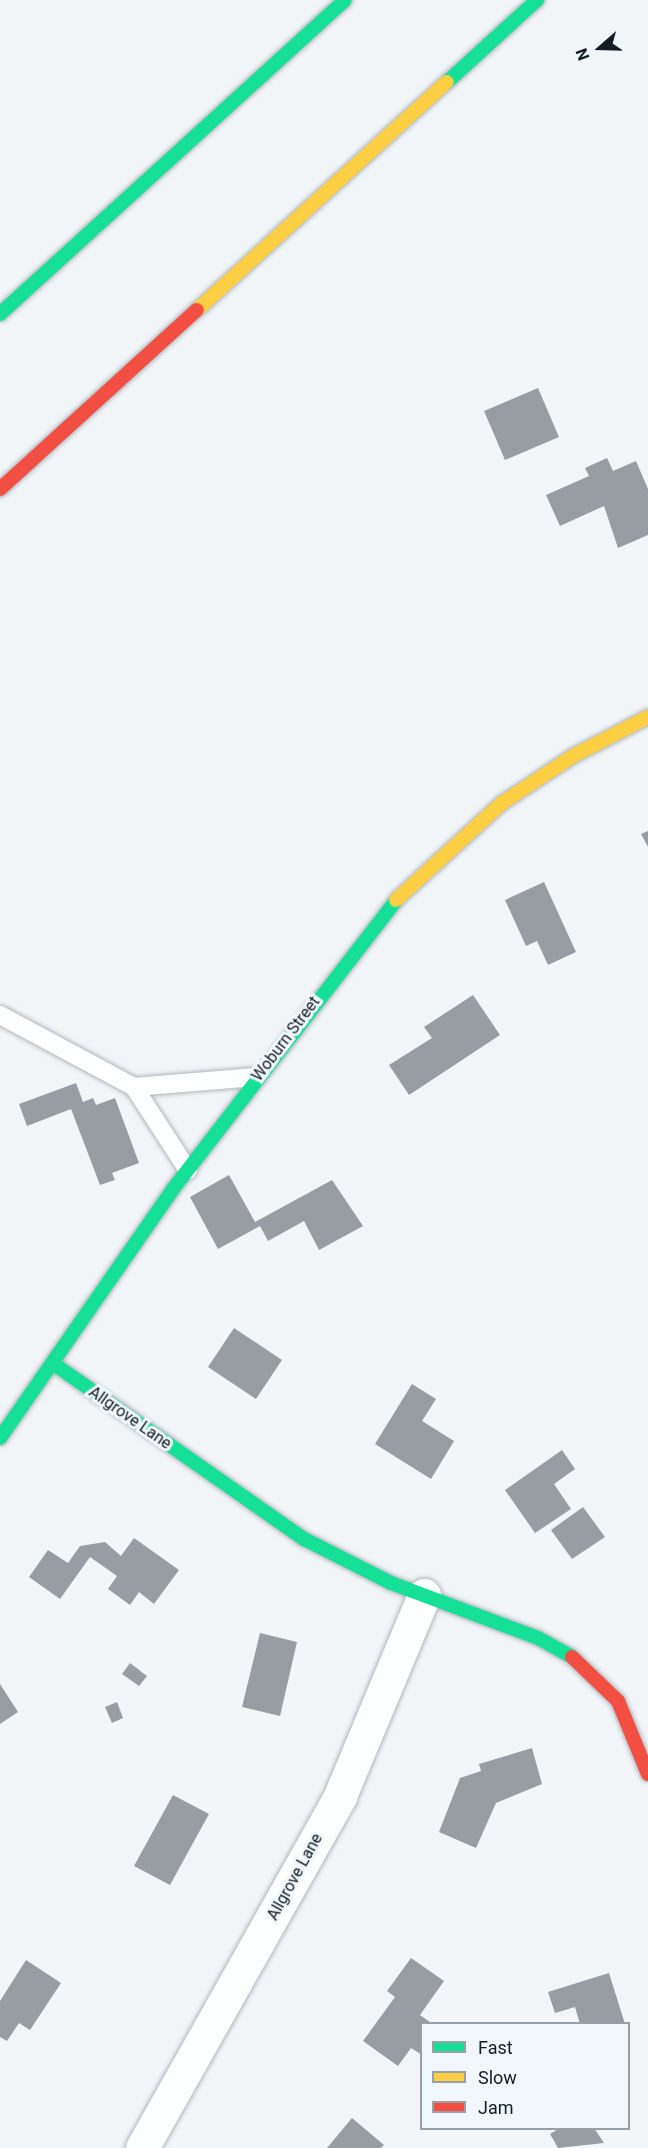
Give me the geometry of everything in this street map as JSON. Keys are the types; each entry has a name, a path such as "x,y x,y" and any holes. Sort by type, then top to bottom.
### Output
{"main road":[{"path":"0,314 345,0"},
{"path":"0,489 537,0"},
{"name":"Woburn Street","path":"0,1438 188,1170 357,946 446,850 537,779 648,717"},
{"name":"Allgrove Lane","path":"54,1364 304,1539 424,1595 538,1638 583,1663 622,1709 648,1774"}],"street":[{"name":"Allgrove Lane","path":"142,2148 340,1796 424,1595"}],"lane":[{"path":"0,1015 134,1087 188,1170"},
{"path":"134,1087 256,1077"}],"building":[{"path":"538,388 559,437 505,460 484,411"},
{"path":"607,458 613,471 636,461 648,489 648,535 618,548 604,506 560,526 546,495 589,476 585,468"},
{"path":"648,831 648,847 641,834"},
{"path":"544,882 576,952 548,965 537,941 526,946 505,900"},
{"path":"473,995 500,1035 409,1095 389,1065 432,1038 424,1027"},
{"path":"76,1083 83,1102 93,1098 96,1105 115,1098 139,1163 112,1173 115,1180 100,1185 71,1109 27,1126 19,1104"},
{"path":"229,1175 255,1222 332,1180 363,1226 319,1250 304,1221 268,1241 260,1226 218,1249 190,1197"},
{"path":"234,1328 282,1360 256,1399 208,1367"},
{"path":"412,1384 436,1399 422,1421 454,1441 431,1479 375,1444"},
{"path":"562,1450 575,1469 554,1484 571,1509 535,1533 505,1490"},
{"path":"583,1507 605,1537 572,1559 551,1530"},
{"path":"134,1538 179,1570 154,1604 139,1592 130,1605 108,1589 117,1576 90,1557 60,1599 29,1577 48,1550 68,1563 80,1546 105,1542 121,1556"},
{"path":"260,1633 297,1642 280,1716 242,1707"},
{"path":"130,1663 147,1676 139,1686 122,1674"},
{"path":"0,1684 18,1712 0,1724"},
{"path":"117,1702 123,1718 112,1723 105,1707"},
{"path":"532,1748 542,1784 496,1803 476,1848 439,1832 460,1778 481,1771 479,1764"},
{"path":"173,1795 209,1814 170,1885 134,1866"},
{"path":"411,1958 444,1981 420,2015 430,2022 420,2022 420,2054 411,2048 398,2066 363,2041 395,1997 387,1991"},
{"path":"26,1960 61,1983 30,2030 19,2023 7,2041 0,2037 0,2001"},
{"path":"609,1973 624,2022 579,2022 575,2007 555,2013 548,1992"},
{"path":"352,2118 384,2145 381,2148 327,2148"},
{"path":"557,2130 595,2130 604,2143 558,2148 550,2134"}],"traffic: fast":[{"path":"0,314 345,0"},
{"path":"447,82 537,0"},
{"path":"0,1438 173,1189 396,900"},
{"path":"54,1364 304,1539 391,1583 538,1638 572,1657"}],"traffic: slow":[{"path":"197,310 447,82"},
{"path":"396,900 502,803 573,756 648,717"}],"traffic: jam":[{"path":"0,489 197,310"},
{"path":"572,1657 618,1701 648,1774"}]}
